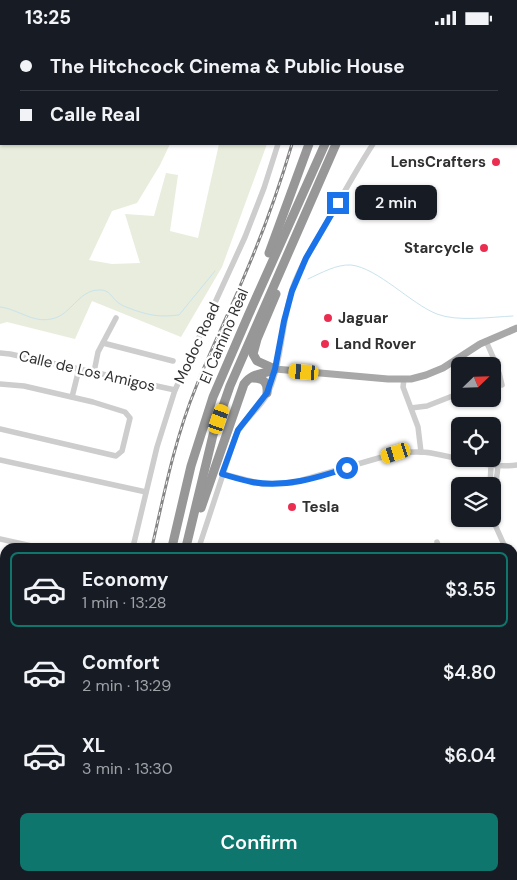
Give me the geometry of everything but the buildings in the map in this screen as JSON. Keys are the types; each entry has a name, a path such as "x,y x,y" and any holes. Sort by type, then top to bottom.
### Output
{"highway":[{"path":"266,273 269,254 309,145"},
{"name":"El Camino Real","path":"173,543 191,466 213,397 266,273 325,145"},
{"name":"El Camino Real","path":"187,543 213,435 230,386 336,145"},
{"path":"275,369 257,361 253,354 257,339 286,269 288,253"},
{"path":"191,528 201,509 244,384 253,375 267,373 275,369"},
{"path":"248,379 260,378 268,387 267,393"}],"main road":[{"path":"275,369 404,379 426,375 443,368 486,341 517,328"}],"street":[{"name":"Modoc Road","path":"134,543 157,447 175,390 245,237 264,188 278,145"},
{"path":"200,543 238,430 267,393 275,369 284,321 296,280 372,145"},
{"path":"94,371 98,351 116,318"},
{"path":"486,341 492,357"},
{"path":"103,343 173,361"},
{"name":"Calle de Los Amigos","path":"0,353 94,371 175,390"},
{"path":"72,397 78,369"},
{"path":"404,379 403,387 418,427 421,452"},
{"path":"501,381 502,385"},
{"path":"0,385 24,387 72,397 128,413 129,420 120,453 114,455 0,429"},
{"path":"411,408 427,406 451,397"},
{"path":"222,474 251,482 282,484 307,479 396,453 421,452 451,458"},
{"path":"0,460 146,492"},
{"path":"501,466 517,465"},
{"path":"496,527 503,543"},
{"path":"0,539 18,543"}],"green space":[{"path":"0,145 170,145 137,203 112,211 89,260 112,264 140,263 125,214 154,216 166,173 178,175 170,231 198,238 219,145 267,145 222,267 181,337 92,301 75,339 7,322 0,324"}],"waterway":[{"path":"308,279 335,267 351,265 383,279 416,303 437,314 454,318 513,316"},
{"path":"0,307 38,319 51,319 64,313 85,294 103,290 122,305 146,314 179,315 215,271"}],"railway":[{"path":"153,543 182,426 208,358 259,240 292,145"}],"place":[{"name":"LensCrafters","path":"496,162"},
{"name":"Starcycle","path":"484,248"},
{"name":"Jaguar","path":"328,318"},
{"name":"Land Rover","path":"325,344"},
{"name":"Tesla","path":"292,507"}],"route":[{"path":"338,203 306,258 296,280 284,321 275,369 267,393 238,430 222,474 262,484 282,484 347,468"}]}
